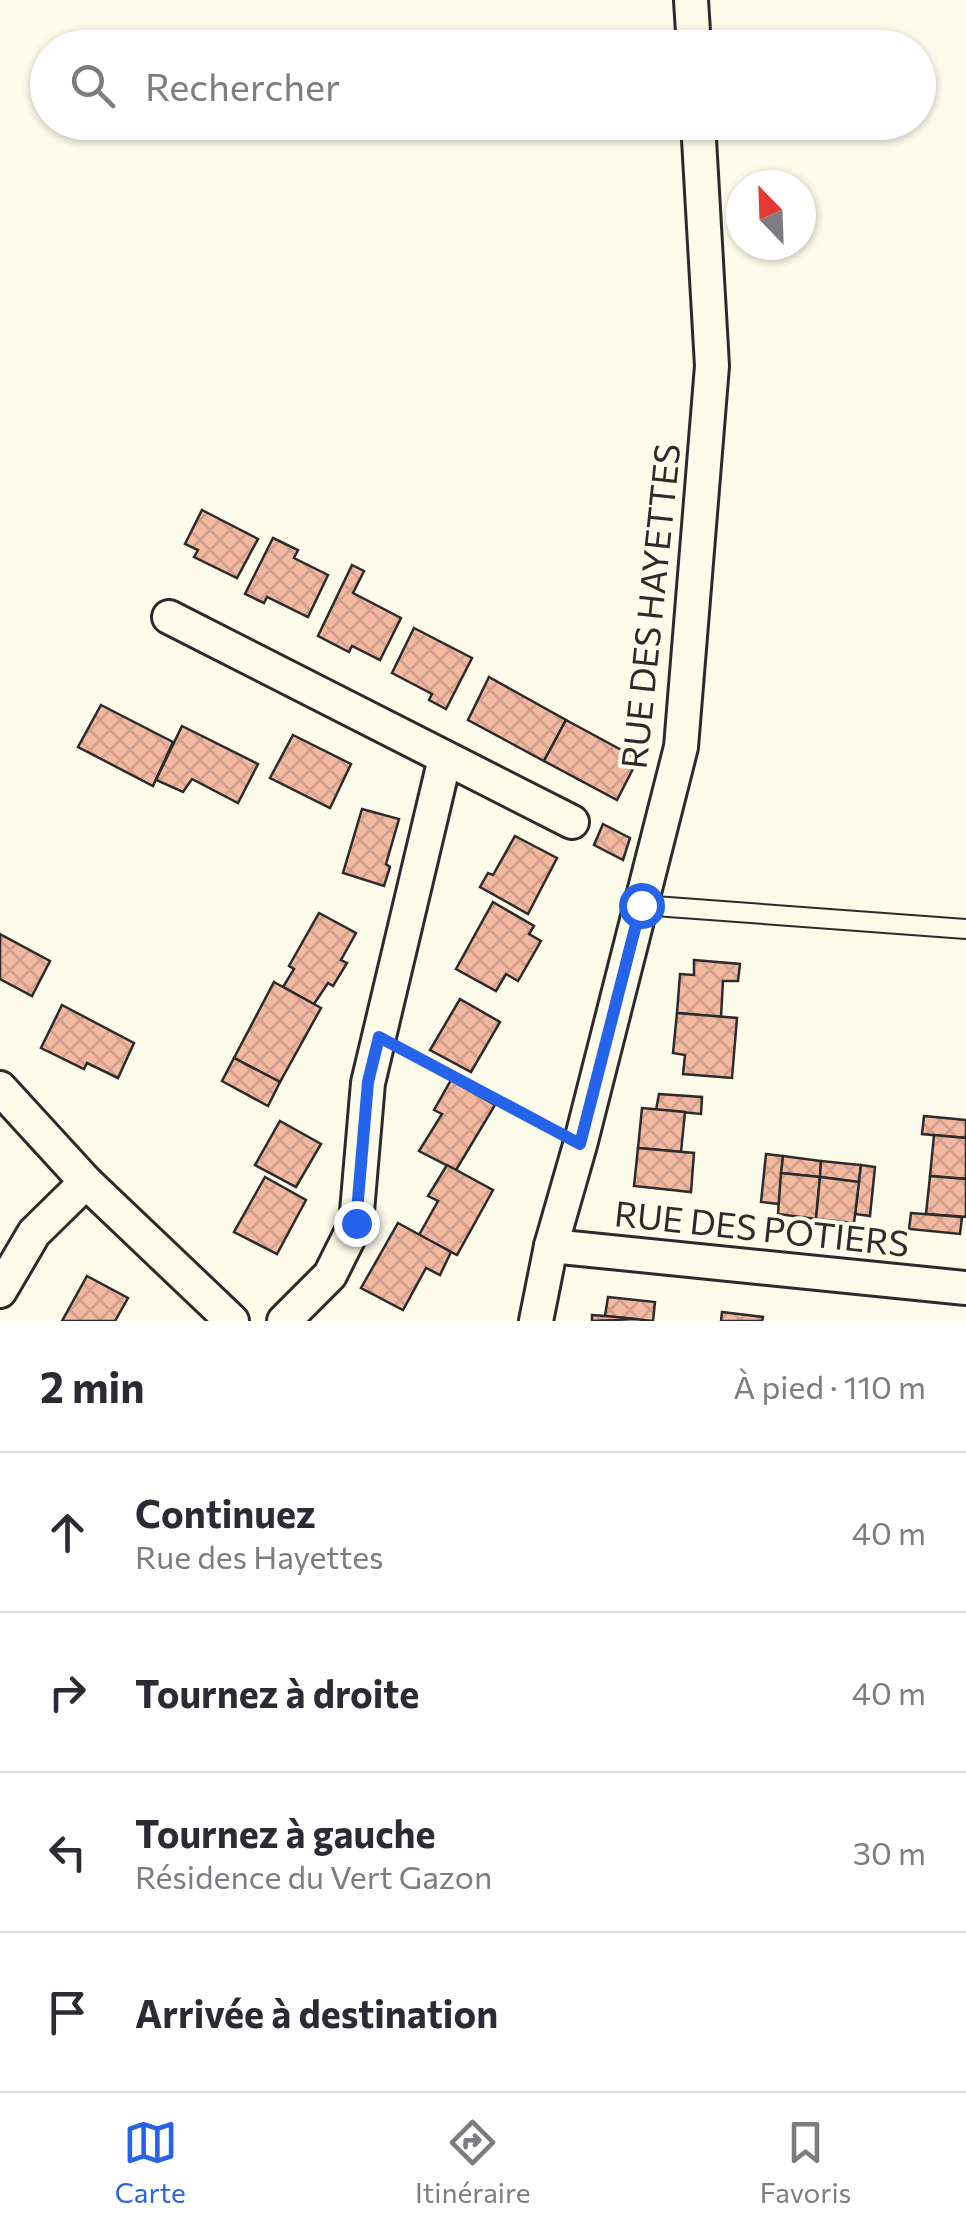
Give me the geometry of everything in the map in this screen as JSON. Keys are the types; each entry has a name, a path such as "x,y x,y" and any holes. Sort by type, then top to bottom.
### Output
{"street":[{"path":"691,0 693,30"},
{"name":"RUE DES HAYETTES","path":"536,1321 551,1246 681,747 712,366 699,140"},
{"path":"169,617 572,822"},
{"path":"284,1321 330,1275 356,1223 368,1082 444,758"},
{"path":"0,1088 86,1182 232,1321"},
{"path":"0,1291 34,1233 86,1182"},
{"name":"RUE DES POTIERS","path":"551,1246 966,1288"}],"lane":[{"path":"641,905 966,928"}],"path":[{"path":"379,1037 580,1144"}],"building":[{"path":"202,510 258,539 237,578 194,557 198,550 185,544"},
{"path":"273,538 298,550 294,558 328,575 308,617 267,597 264,603 245,594"},
{"path":"352,565 364,571 353,593 401,618 380,660 352,646 349,652 318,636"},
{"path":"414,628 472,658 446,709 429,700 432,694 392,673"},
{"path":"489,677 566,720 544,761 468,720"},
{"path":"101,705 173,742 153,786 78,747"},
{"path":"566,720 638,759 617,800 544,761"},
{"path":"182,726 258,764 238,803 192,779 183,792 156,780"},
{"path":"293,735 351,764 330,808 270,778"},
{"path":"362,809 399,819 384,886 343,873"},
{"path":"603,824 630,838 623,860 594,845"},
{"path":"515,836 557,858 528,914 480,887 488,873 493,875"},
{"path":"493,902 534,926 529,934 541,941 518,981 506,974 496,991 456,969"},
{"path":"319,913 356,933 341,960 347,963 333,986 328,983 314,1004 283,987 294,969 289,966"},
{"path":"0,934 50,961 32,996 0,979"},
{"path":"694,960 740,964 738,981 723,981 721,1017 677,1013 680,974 694,975"},
{"path":"274,982 321,1008 280,1082 234,1058"},
{"path":"460,999 500,1022 471,1072 430,1050"},
{"path":"62,1005 134,1043 118,1078 87,1063 84,1069 41,1048"},
{"path":"677,1013 737,1018 732,1078 683,1074 685,1055 673,1053"},
{"path":"234,1058 280,1082 268,1106 222,1081"},
{"path":"451,1080 495,1105 456,1170 419,1151 442,1114 434,1110"},
{"path":"659,1094 702,1097 701,1114 656,1110"},
{"path":"642,1108 685,1112 681,1152 638,1148"},
{"path":"924,1116 966,1120 966,1138 922,1134"},
{"path":"280,1121 321,1144 296,1187 255,1165"},
{"path":"934,1135 966,1138 966,1179 930,1176"},
{"path":"638,1148 694,1153 691,1192 634,1186"},
{"path":"766,1154 783,1156 779,1204 761,1202"},
{"path":"783,1156 821,1161 820,1177 781,1173"},
{"path":"821,1161 861,1165 859,1182 820,1177"},
{"path":"447,1165 493,1190 457,1255 419,1235 438,1201 428,1196"},
{"path":"861,1165 875,1167 870,1216 855,1214"},
{"path":"781,1173 820,1177 816,1219 778,1214"},
{"path":"930,1176 966,1179 966,1217 926,1214"},
{"path":"265,1177 306,1200 277,1254 234,1232"},
{"path":"820,1177 859,1182 854,1223 816,1219"},
{"path":"911,1213 962,1217 960,1234 909,1229"},
{"path":"398,1223 451,1252 440,1275 426,1268 403,1310 361,1288"},
{"path":"87,1276 128,1298 115,1321 62,1321"},
{"path":"608,1297 655,1302 653,1321 605,1316"},
{"path":"722,1312 763,1317 762,1321 721,1321"},
{"path":"592,1315 605,1316 636,1319 592,1321"}],"route":[{"path":"356,1223 368,1082 379,1037 580,1144 641,905"}]}
